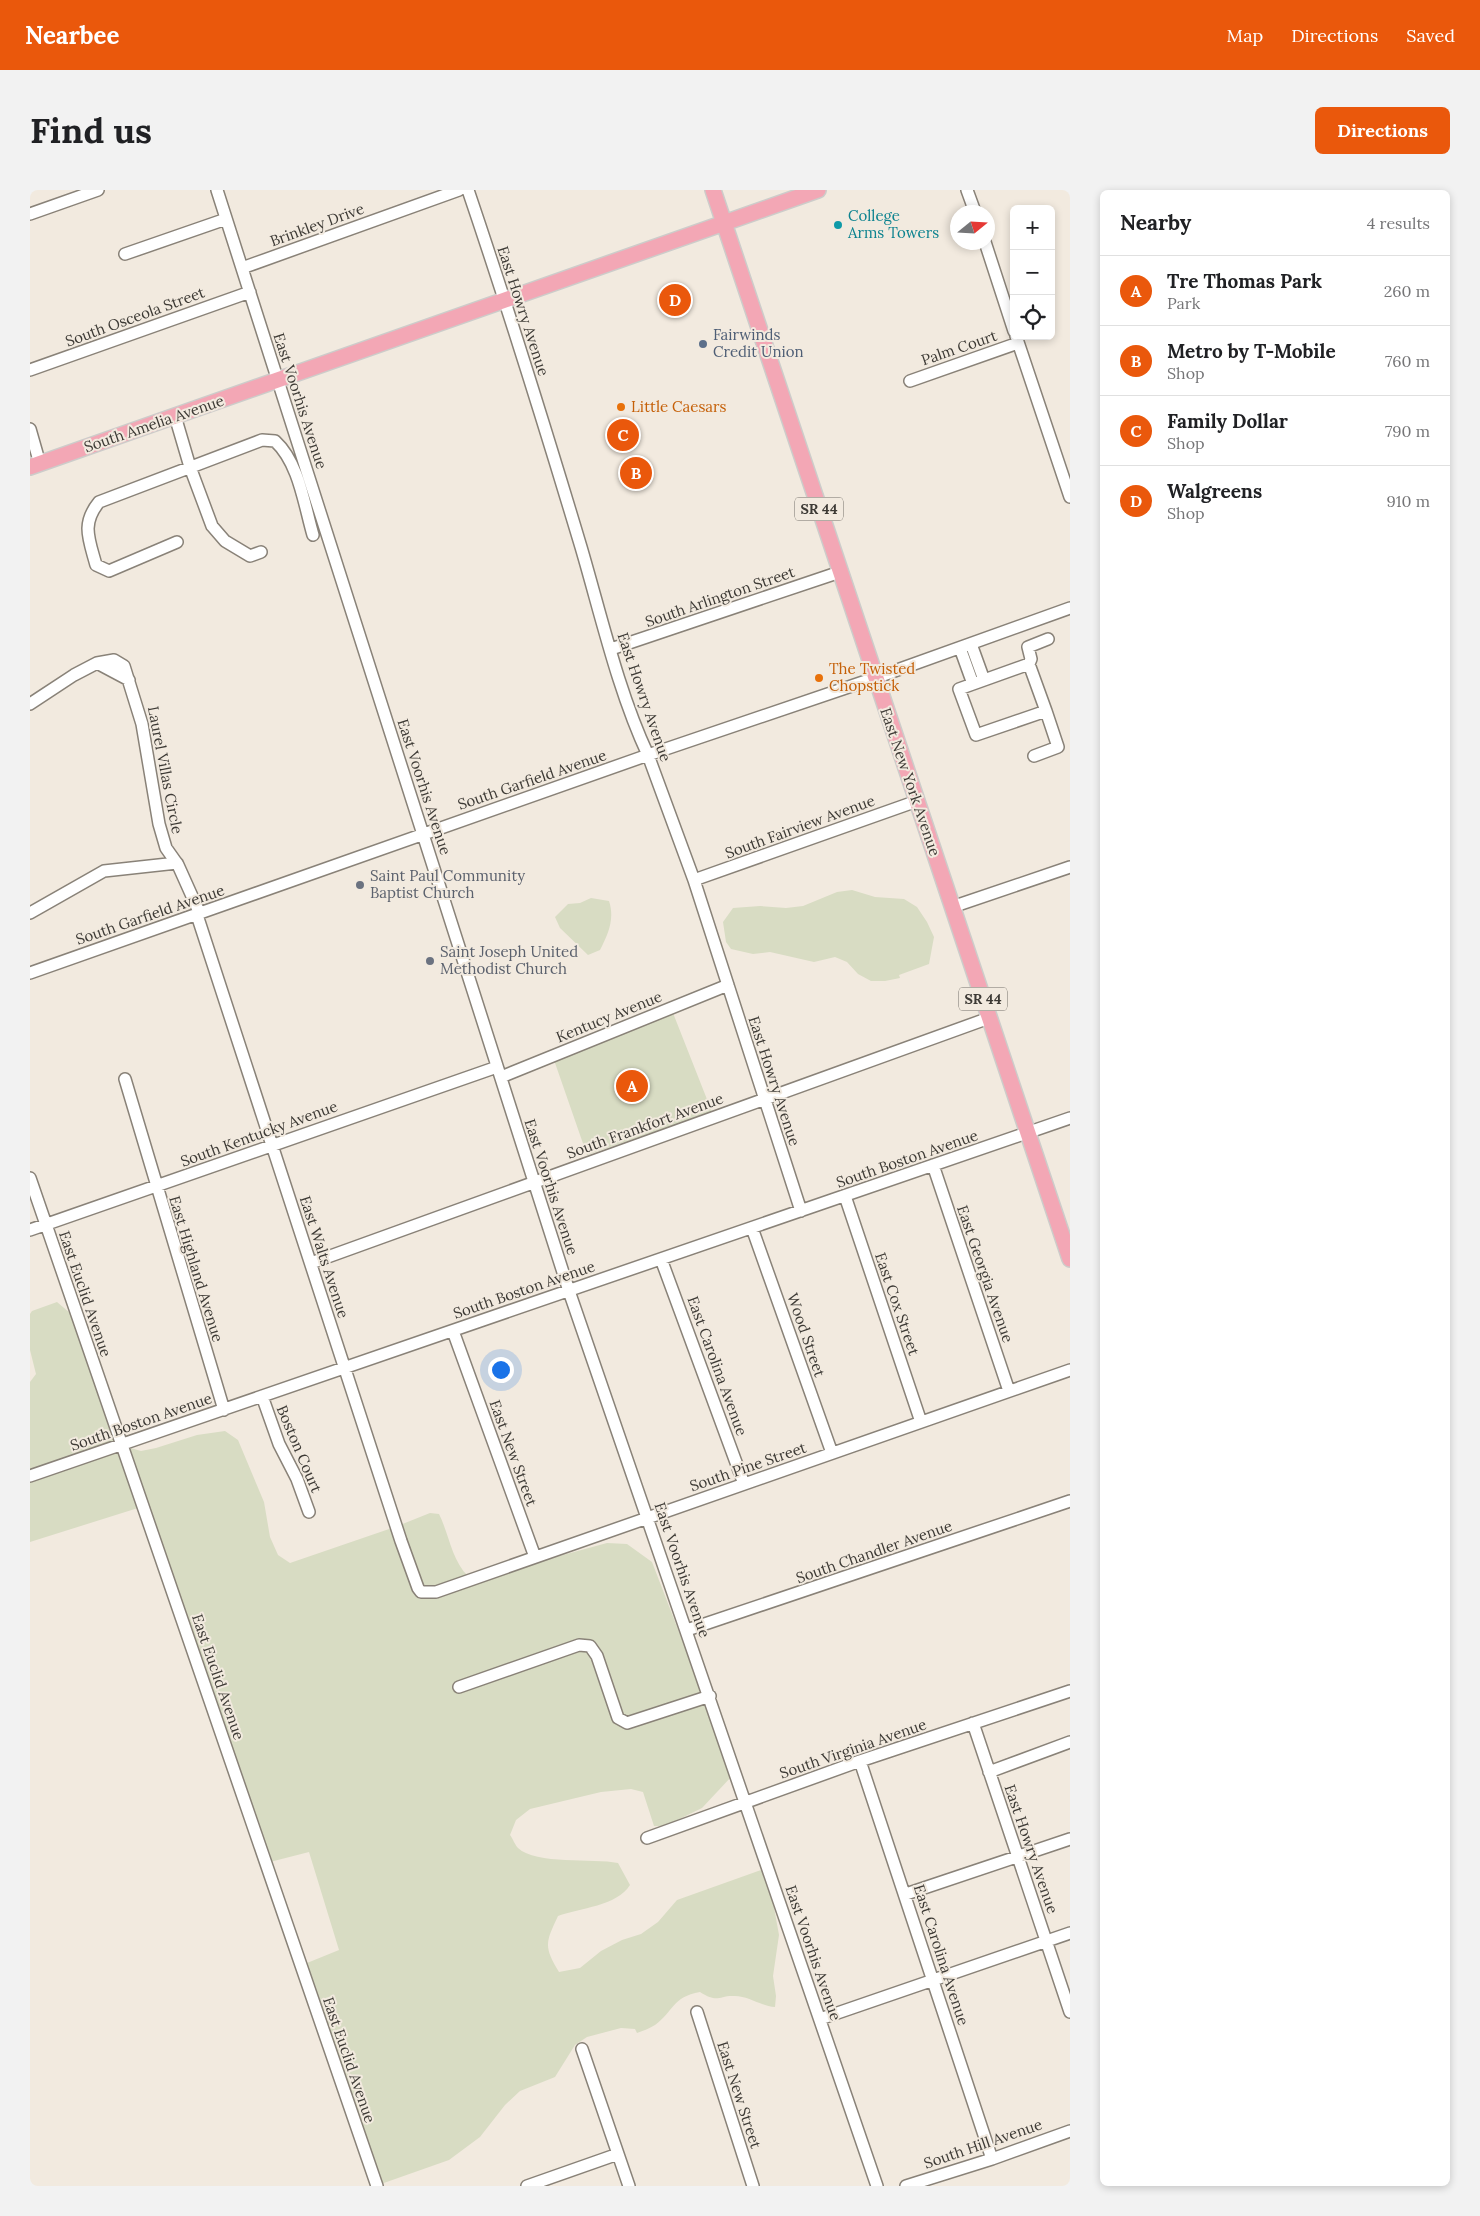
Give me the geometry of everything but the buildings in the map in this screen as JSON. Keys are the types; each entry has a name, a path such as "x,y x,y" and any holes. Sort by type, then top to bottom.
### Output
{"main road":[{"name":"East New York Avenue","path":"712,190 1070,1259"},
{"name":"South Amelia Avenue","path":"35,466 818,190"}],"street":[{"path":"30,214 98,190"},
{"name":"East Voorhis Avenue","path":"217,190 569,1291 710,1696 877,2186"},
{"name":"Brinkley Drive","path":"242,268 460,190"},
{"name":"East Howry Avenue","path":"468,190 505,299 639,736 648,755 694,880 801,1211"},
{"path":"967,190 972,205"},
{"path":"125,254 226,219"},
{"path":"988,250 1010,319"},
{"name":"South Osceola Street","path":"30,370 250,292"},
{"path":"1017,340 1067,477 1070,497"},
{"name":"Palm Court","path":"910,381 1017,340"},
{"path":"175,416 190,467 212,526 225,541 250,556 261,552"},
{"path":"30,429 35,466"},
{"path":"177,542 109,571 96,565 87,526 90,513 100,502 262,440 275,440 287,456 295,474 313,535"},
{"name":"South Arlington Street","path":"611,649 840,572"},
{"name":"South Garfield Avenue","path":"30,973 648,755 972,644 1070,608"},
{"path":"1034,756 1058,747 1029,664 1031,659 1028,647 1048,639"},
{"path":"972,644 984,680"},
{"path":"960,648 973,684"},
{"name":"Laurel Villas Circle","path":"30,704 98,663 109,660 119,662 124,666 142,724 159,824 166,848 177,862 198,915"},
{"path":"1029,664 959,689 976,735 1046,711"},
{"name":"South Fairview Avenue","path":"694,880 917,801"},
{"path":"30,912 104,871 177,862"},
{"path":"952,907 1070,868"},
{"name":"East Walts Avenue","path":"198,915 344,1368 418,1588 424,1593 436,1592"},
{"name":"Kentucy Avenue","path":"499,1072 728,985"},
{"name":"South Frankfort Avenue","path":"311,1263 989,1018"},
{"name":"South Kentucky Avenue","path":"30,1230 272,1145 499,1072"},
{"name":"East Highland Avenue","path":"125,1079 155,1187 224,1410"},
{"name":"South Boston Avenue","path":"30,1476 1070,1118"},
{"name":"East Georgia Avenue","path":"933,1166 1009,1391"},
{"name":"East Euclid Avenue","path":"30,1178 377,2186"},
{"name":"East Cox Street","path":"844,1196 921,1422"},
{"name":"Wood Street","path":"752,1228 832,1453"},
{"name":"East Carolina Avenue","path":"661,1259 744,1484"},
{"name":"East New Street","path":"453,1331 535,1557"},
{"name":"South Pine Street","path":"436,1592 1070,1370"},
{"name":"Boston Court","path":"262,1396 279,1444 297,1479 309,1512"},
{"name":"South Chandler Avenue","path":"687,1630 1070,1502"},
{"path":"459,1687 579,1646 590,1646 597,1656 618,1718 627,1723 710,1696"},
{"name":"South Virginia Avenue","path":"647,1838 746,1804 860,1761 1070,1690"},
{"name":"East Howry Avenue","path":"973,1724 1070,2012"},
{"path":"989,1772 1070,1742"},
{"name":"East Carolina Avenue","path":"860,1761 906,1894 932,1980 992,2159"},
{"path":"906,1894 1070,1839"},
{"path":"820,2019 1070,1933"},
{"name":"East New Street","path":"697,2012 753,2186"},
{"path":"582,2049 629,2186"},
{"name":"South Hill Avenue","path":"906,2186 992,2159 1070,2130"},
{"path":"526,2186 618,2154"}],"green space":[{"path":"852,890 875,897 904,899 917,907 934,937 929,964 899,975 900,978 871,981 858,974 847,962 835,957 814,962 770,952 753,954 731,949 726,942 723,922 733,908 760,906 786,908 803,906 837,892"},
{"path":"591,898 609,901 611,920 600,950 588,955 560,928 555,917 568,904 580,903"},
{"path":"673,1013 712,1112 587,1155 554,1060"},
{"path":"57,1302 70,1313 115,1443 30,1472 30,1382 36,1374 30,1350 30,1314 32,1311"},
{"path":"225,1431 238,1440 264,1502 270,1537 278,1555 290,1563 392,1528 417,1595 607,1543 627,1544 652,1562 711,1715 732,1776 702,1808 665,1826 654,1826 643,1792 631,1789 601,1792 530,1809 516,1820 510,1835 518,1848 538,1857 618,1863 630,1885 616,1898 607,1902 558,1916 549,1938 548,1950 559,1972 580,1968 601,1951 622,1940 641,1934 658,1922 677,1900 761,1870 771,1891 779,1935 773,1976 776,1996 775,2007 740,1996 711,1998 700,1992 684,1997 655,2025 637,2033 635,2029 621,2028 587,2037 575,2045 555,2077 520,2091 505,2105 480,2137 449,2160 381,2184 307,1963 339,1950 309,1852 270,1862 127,1447 141,1451 197,1435"},
{"path":"118,1450 138,1508 30,1542 30,1481"},
{"path":"430,1513 439,1514 454,1555 468,1576 431,1589 424,1589 400,1525"}],"place":[{"name":"College Arms Towers","path":"838,225"},
{"name":"Walgreens","path":"675,300"},
{"name":"Fairwinds Credit Union","path":"703,344"},
{"name":"Little Caesars","path":"621,407"},
{"name":"Family Dollar","path":"623,435"},
{"name":"Metro by T-Mobile","path":"636,473"},
{"name":"The Twisted Chopstick","path":"819,678"},
{"name":"Saint Paul Community Baptist Church","path":"360,885"},
{"name":"Saint Joseph United Methodist Church","path":"430,961"},
{"name":"Tre Thomas Park","path":"632,1086"}]}
